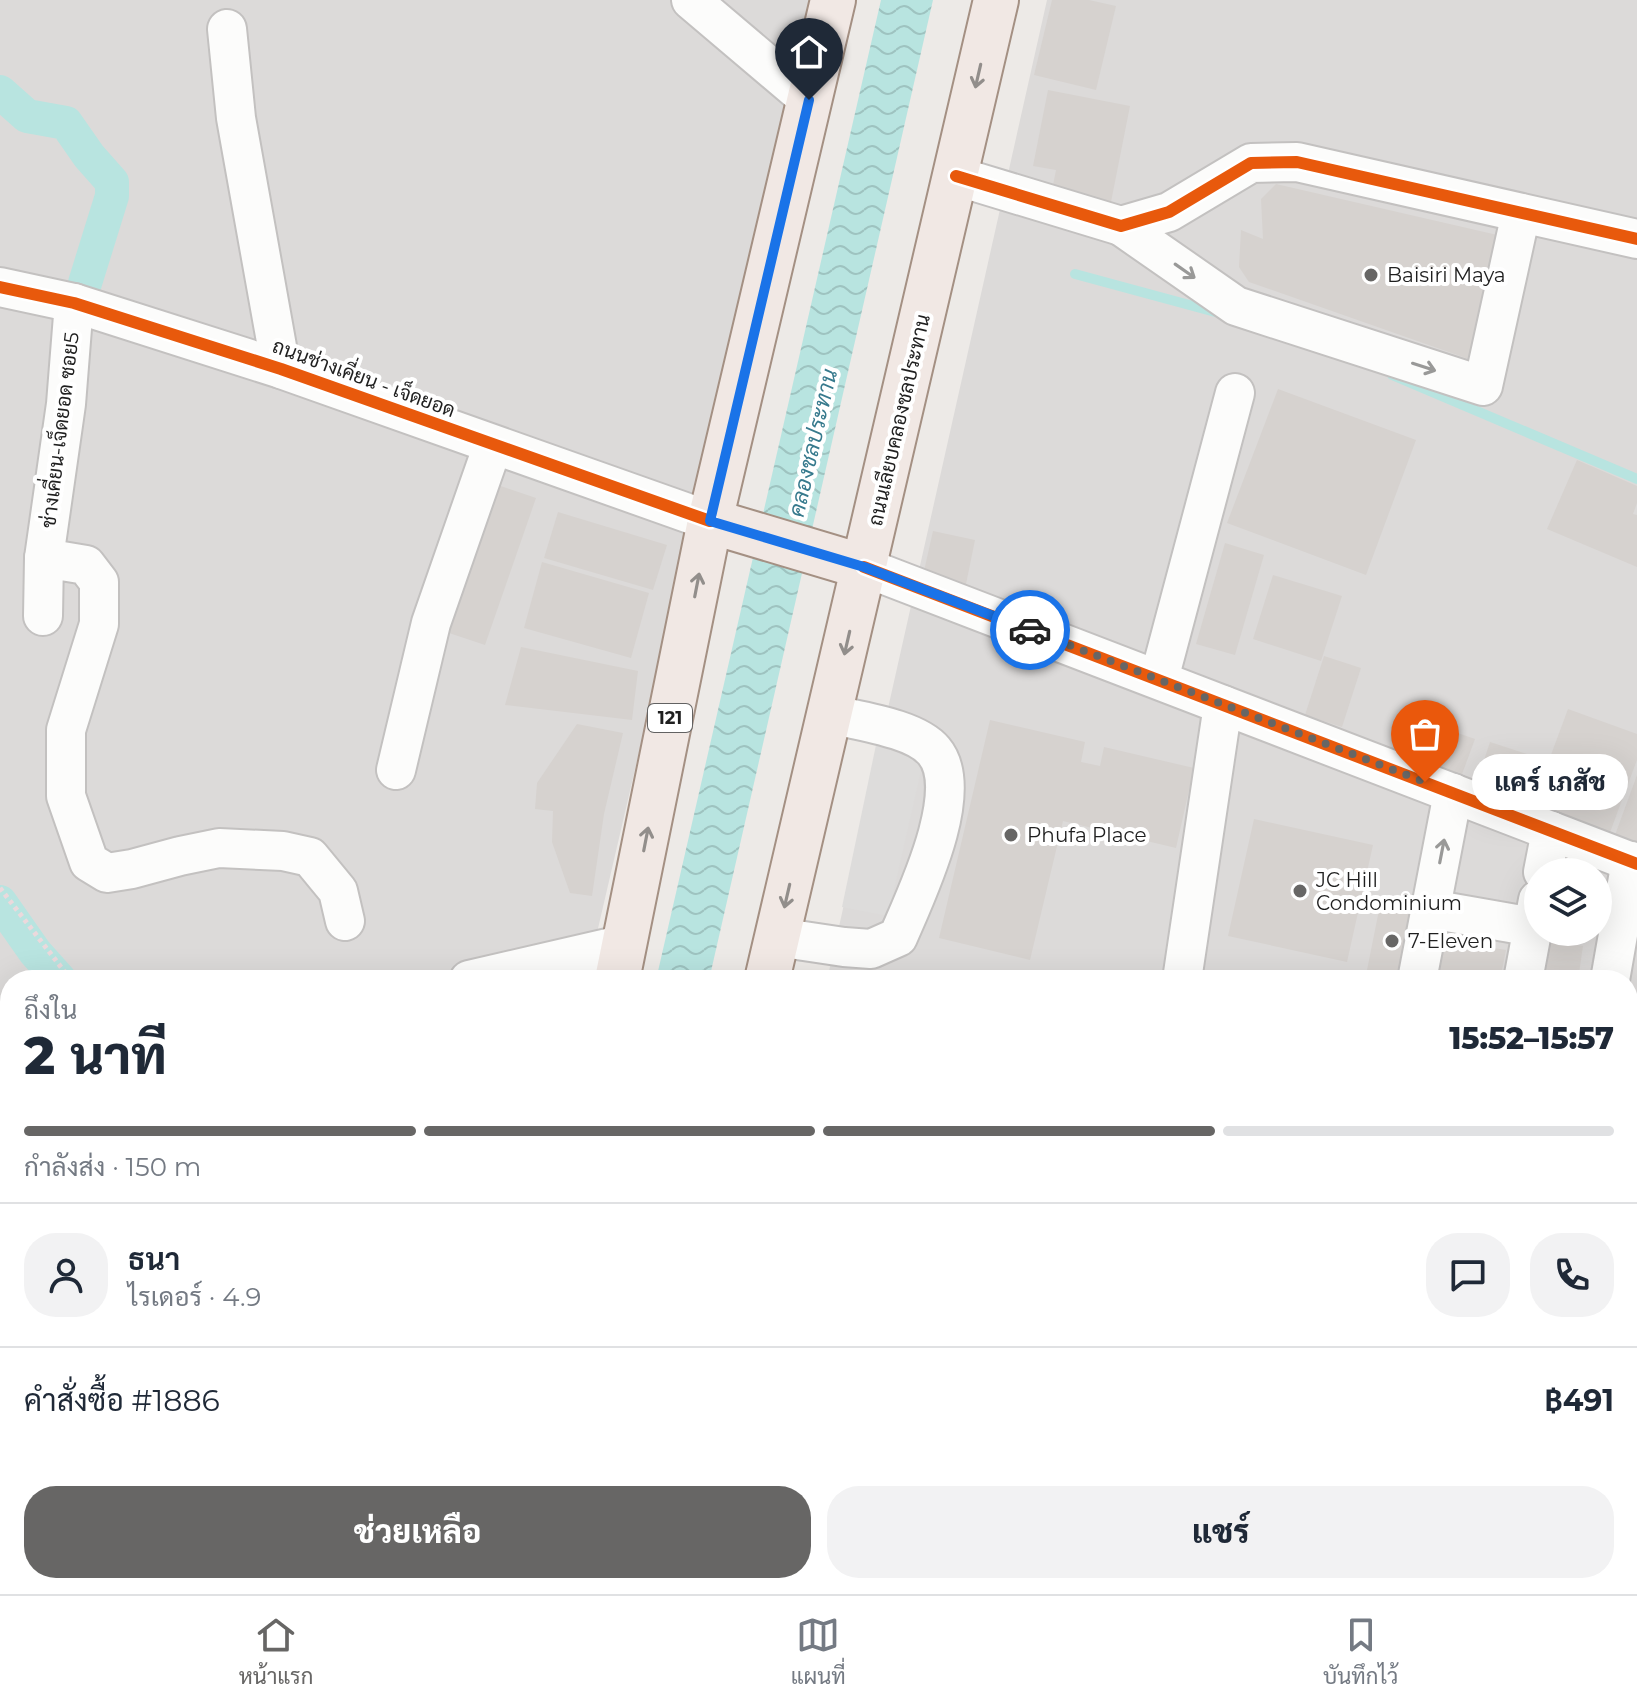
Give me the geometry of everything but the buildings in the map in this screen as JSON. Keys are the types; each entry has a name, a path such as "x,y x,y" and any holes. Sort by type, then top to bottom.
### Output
{"main road":[{"name":"121","path":"621,962 710,521 833,0"},
{"name":"ถนนเลียบคลองชลประทาน","path":"769,970 996,0"},
{"path":"710,521 864,567"}],"street":[{"path":"691,0 809,100"},
{"path":"227,29 236,118 281,369"},
{"path":"1121,226 1169,212 1251,163 1297,162 1637,239"},
{"path":"956,176 1121,226 1236,306 1483,386 1521,213"},
{"name":"ถนนช่างเคี่ยน - เจ็ดยอด","path":"0,287 74,303 281,369 710,521"},
{"name":"ช่างเคี่ยน-เจ็ดยอด ซอย5","path":"43,616 44,558 66,404 74,303"},
{"path":"1159,679 1235,393"},
{"path":"396,770 431,623 493,445"},
{"path":"44,558 86,565 99,582 99,624 66,730 66,796 89,862 107,873 219,848 283,851 310,857 338,891 345,921"},
{"path":"864,567 1634,862 1612,970"},
{"path":"1183,970 1223,705"},
{"path":"777,937 871,949 898,937 927,870 945,801 946,775 934,750 918,739 883,726 830,714"},
{"path":"1419,970 1453,793"},
{"path":"1546,858 1551,831"},
{"path":"1430,909 1524,913"},
{"path":"1525,970 1529,946"},
{"path":"553,970 621,962"}],"path":[{"path":"0,888 63,970"}],"shaded area":[{"path":"0,0 814,0 588,970 0,970"},
{"path":"1047,0 1637,0 1637,970 829,970"},
{"path":"876,745 923,762 888,916 842,907"}],"water":[{"name":"คลองชลประทาน","path":"881,0 933,0 711,970 658,970"}],"waterway":[{"path":"0,92 27,116 66,123 112,182 112,196 85,283"},
{"path":"1075,274 1219,313"},
{"path":"1392,375 1637,479"},
{"path":"0,902 51,970"}],"cycle path":[{"path":"956,176 1121,226 1169,212 1251,163 1297,162 1637,239"},
{"path":"0,287 74,303 281,369 710,521"},
{"path":"864,567 1637,864"}],"way so far":[{"path":"1030,630 1425,782"}],"place":[{"name":"Baisiri Maya","path":"1371,275"},
{"name":"แคร์ เภสัช","path":"1425,782"},
{"name":"Phufa Place","path":"1011,835"},
{"name":"JC Hill Condominium","path":"1300,891"},
{"name":"7-Eleven","path":"1392,941"}],"route":[{"path":"809,100 710,521 864,567 1030,630"}]}
